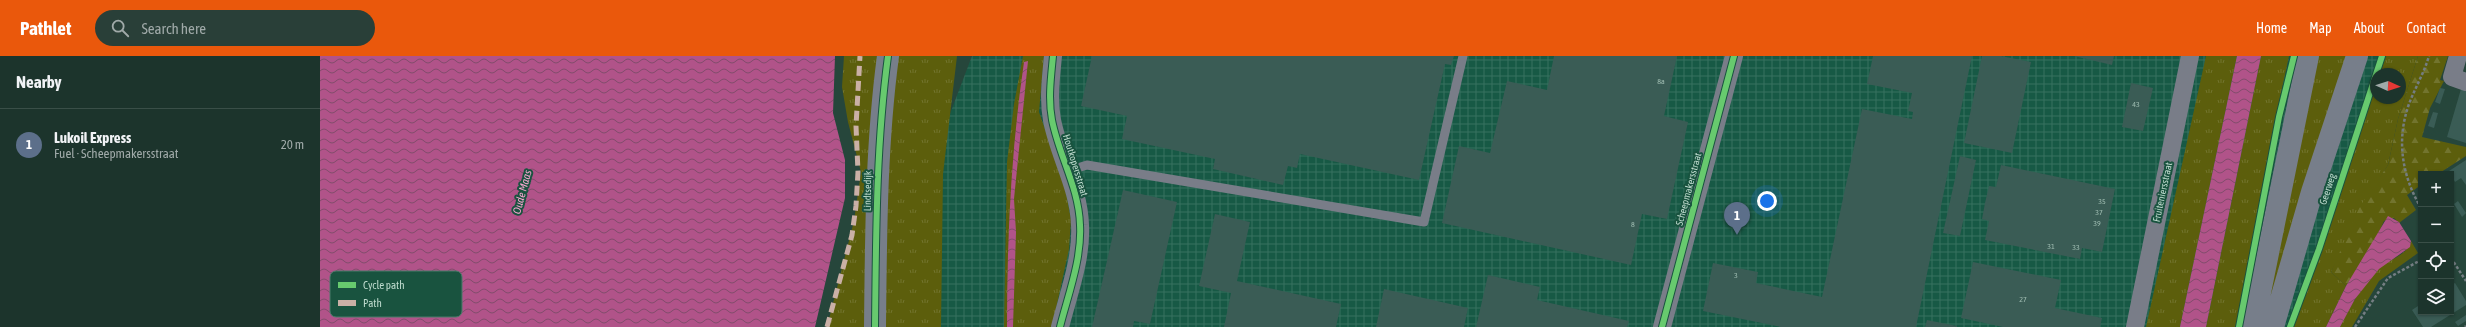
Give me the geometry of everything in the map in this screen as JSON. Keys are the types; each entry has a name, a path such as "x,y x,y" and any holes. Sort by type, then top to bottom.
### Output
{"main road":[{"name":"Lindtsedijk","path":"875,327 878,171 882,106 888,56"},
{"path":"2253,327 2308,56"},
{"name":"Geerweg","path":"2273,327 2312,192 2357,56"}],"street":[{"name":"Houtkopersstraat","path":"1053,56 1050,97 1052,121 1077,200 1080,226 1078,250 1060,327"},
{"name":"Scheepmakersstraat","path":"1662,327 1734,56"},
{"name":"Fruiteniersstraat","path":"2134,327 2190,56"},
{"path":"2458,56 2452,77 2466,82"}],"lane":[{"path":"1068,172 1087,165 1424,222 1462,56"}],"path":[{"path":"2420,207 2404,174 2402,127 2409,104 2429,56"},
{"path":"2355,327 2362,313 2388,278 2418,262"},
{"path":"2454,263 2466,281"}],"shaded area":[{"path":"972,56 2390,56 2386,68 2370,68 2370,104 2374,104 2311,327 869,327"}],"green space":[{"path":"844,56 884,56 869,327 827,327 854,221 861,172 848,122 842,87"},
{"path":"898,56 957,56 943,174 941,327 881,327 889,145"},
{"path":"1023,56 1044,56 1039,112 1065,187 1071,220 1069,249 1052,327 1004,327 1007,162 1014,104"},
{"path":"2206,56 2237,56 2180,327 2146,327"},
{"path":"2261,56 2289,56 2272,135 2236,327 2206,327"},
{"path":"2314,56 2352,56 2301,218 2259,327"},
{"path":"2385,56 2418,56 2406,94 2406,68 2380,68"},
{"path":"2418,56 2448,56 2440,80 2444,81 2430,108 2422,137 2466,147 2466,156 2443,171 2418,171 2418,187 2407,195 2416,210 2399,223 2394,218 2384,221 2372,247 2346,286 2331,272 2359,208 2388,165 2398,119 2403,104 2406,104 2406,94"},
{"path":"2370,98 2370,104 2403,104 2388,165 2378,181 2331,272 2346,286 2326,327 2292,327 2321,250"},
{"path":"2411,241 2418,253 2379,281 2352,327 2340,327 2352,304 2373,274 2383,265 2406,250"}],"water":[{"name":"Oude Maas","path":"320,56 835,56 833,113 845,160 845,198 815,327 320,327"},
{"path":"2237,56 2261,56 2206,327 2180,327"},
{"path":"1028,61 1014,199 1016,232 1013,327 1007,327 1009,227 1013,161 1024,62"},
{"path":"2388,216 2399,222 2411,241 2410,247 2379,269 2355,299 2340,327 2326,327 2346,286"}],"building":[{"path":"1092,56 1454,56 1451,65 1445,64 1419,180 1300,154 1297,168 1288,166 1283,185 1213,169 1215,159 1122,139 1127,116 1081,106"},
{"path":"1554,56 1677,56 1664,116 1688,122 1667,219 1642,214 1631,265 1442,223 1459,146 1490,153 1507,81 1547,90"},
{"path":"1873,56 1972,56 1916,327 1781,327 1703,311 1713,263 1758,272 1756,283 1822,297 1862,109 1912,119 1913,112 1908,111 1912,93 1867,84"},
{"path":"1982,56 2001,56 2031,62 2012,153 1964,143"},
{"path":"2074,56 2114,56 2112,65"},
{"path":"2131,83 2153,88 2143,131 2122,127"},
{"path":"2440,88 2445,89 2440,104 2435,102"},
{"path":"2461,89 2466,90 2466,143 2447,137"},
{"path":"2433,112 2438,113 2434,128 2428,126"},
{"path":"1960,156 1976,160 1960,236 1943,233"},
{"path":"2466,160 2466,185 2461,178 2455,182 2454,171 2449,171"},
{"path":"2001,165 2115,189 2102,252 2082,248 2080,259 1985,240 1989,221 1982,219 1985,203 1989,186 1996,187"},
{"path":"1123,190 1177,202 1150,324 1134,321 1133,327 1092,327"},
{"path":"2458,201 2466,213 2462,217 2454,204"},
{"path":"1215,214 1250,222 1237,281 1341,304 1336,327 1224,327 1231,293 1199,286"},
{"path":"1973,262 2061,280 2055,308 2102,318 2100,327 2003,327 1961,318"},
{"path":"1488,275 1540,287 1537,300 1629,321 1627,327 1476,327"},
{"path":"2454,284 2466,301 2466,305 2454,313"},
{"path":"1384,289 1468,308 1464,327 1376,327"},
{"path":"2418,306 2418,315 2450,315 2431,327 2423,327 2412,310"},
{"path":"2466,315 2466,321 2458,326 2455,322"},
{"path":"1927,320 1957,326 1957,327 1925,327"}],"marked path":[{"path":"827,327 852,235 856,206 858,172 856,126 860,56"}],"cycle path":[{"path":"875,327 876,225 879,157 888,56"},
{"path":"1053,56 1050,96 1052,120 1059,146 1073,185 1079,211 1080,225 1077,264 1060,327"},
{"path":"1662,327 1734,56"},
{"path":"2239,327 2279,117 2294,56"},
{"path":"2290,327 2319,249 2382,56"}],"place":[{"name":"Lukoil Express","path":"1737,235"}]}
